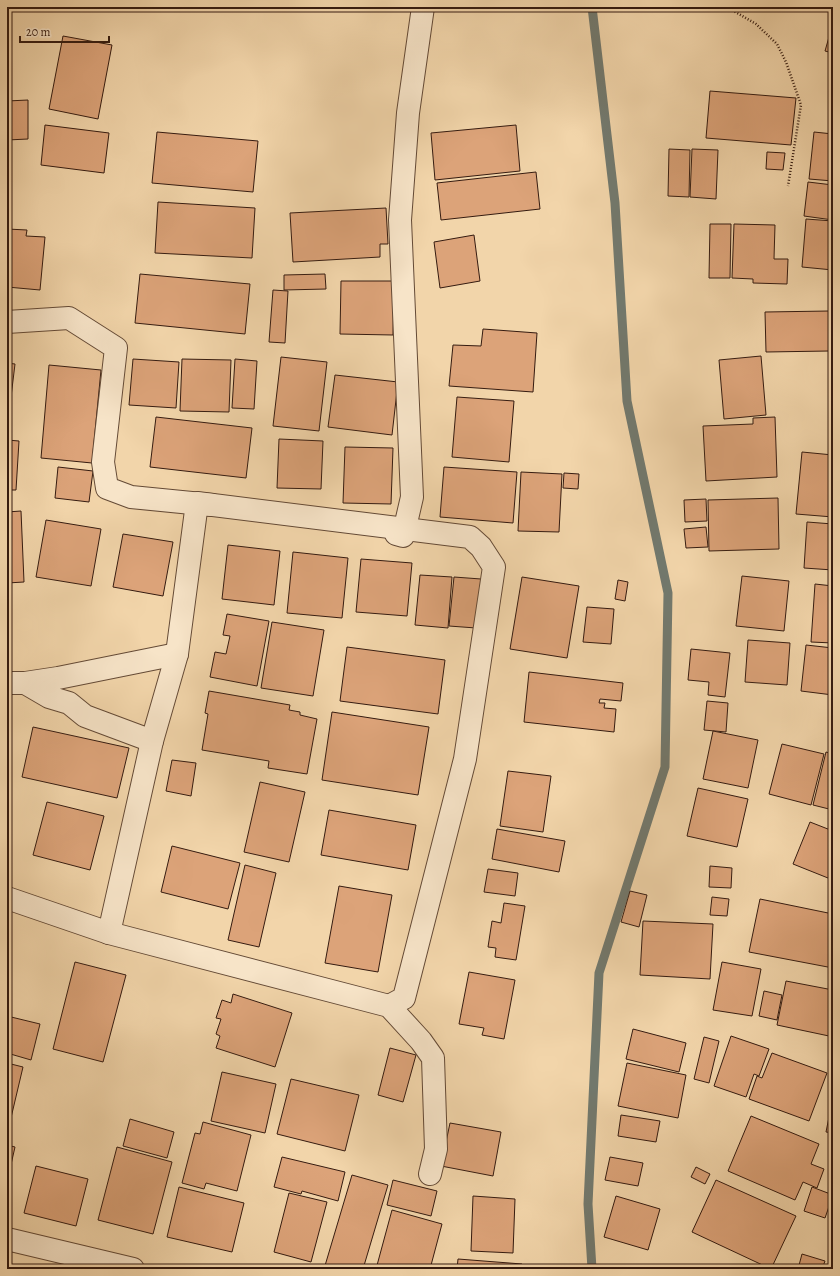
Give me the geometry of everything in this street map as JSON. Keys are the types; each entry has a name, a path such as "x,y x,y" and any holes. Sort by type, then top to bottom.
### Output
{"street":[{"path":"197,503 403,536 412,497 400,220 408,114 423,7"},
{"path":"7,322 69,318 116,348 103,462 107,488 131,497 197,503 470,537 481,547 494,567 466,759 404,998 389,1006"},
{"path":"109,933 152,741 178,654 197,503"},
{"path":"16,683 58,678 178,654"},
{"path":"16,683 49,697 69,703 85,716 152,741"},
{"path":"7,898 109,933 389,1006 421,1041 433,1058 436,1149 430,1174"},
{"path":"7,1239 133,1269"}],"path":[{"path":"728,7 756,24 777,44 786,62 802,105 788,186"}],"building":[{"path":"831,30 833,30 833,53 825,51"},
{"path":"63,36 112,45 98,119 49,109"},
{"path":"710,91 796,98 791,145 706,138"},
{"path":"28,100 28,139 7,140 7,101"},
{"path":"45,125 109,133 104,173 41,165"},
{"path":"516,125 520,171 435,180 431,133"},
{"path":"157,132 258,141 253,192 152,183"},
{"path":"814,132 833,134 833,181 809,179"},
{"path":"669,149 690,150 689,197 668,196"},
{"path":"692,149 718,150 716,199 690,197"},
{"path":"767,152 785,153 783,170 766,169"},
{"path":"536,172 540,209 441,220 437,183"},
{"path":"808,182 833,185 833,220 804,216"},
{"path":"158,202 255,208 252,258 155,253"},
{"path":"386,208 388,244 380,244 380,257 293,262 290,213"},
{"path":"806,219 833,221 833,270 802,267"},
{"path":"710,224 731,224 730,278 709,278"},
{"path":"734,224 775,225 774,259 788,259 787,284 753,283 753,279 732,278"},
{"path":"7,229 27,230 26,236 45,237 40,290 7,287"},
{"path":"474,235 480,281 440,288 434,242"},
{"path":"140,274 250,284 245,334 135,323"},
{"path":"325,274 326,289 284,290 284,275"},
{"path":"341,281 394,281 393,335 340,334"},
{"path":"273,290 288,291 285,343 269,342"},
{"path":"829,311 829,351 766,352 765,312"},
{"path":"483,329 537,333 533,392 449,386 453,345 481,346"},
{"path":"761,356 766,415 724,419 719,360"},
{"path":"281,357 327,362 319,431 273,426"},
{"path":"133,359 179,362 176,408 129,405"},
{"path":"182,359 231,360 229,412 180,411"},
{"path":"235,359 257,361 254,409 232,408"},
{"path":"7,363 15,364 7,430"},
{"path":"49,365 101,370 92,463 41,458"},
{"path":"335,375 398,382 392,435 328,427"},
{"path":"457,397 514,401 509,462 452,457"},
{"path":"156,417 252,428 246,478 150,467"},
{"path":"775,417 777,477 706,481 703,426 753,424 753,418"},
{"path":"279,439 323,441 321,489 277,488"},
{"path":"7,440 19,441 16,490 7,490"},
{"path":"345,447 393,448 391,504 343,503"},
{"path":"802,452 833,455 833,517 796,514"},
{"path":"58,467 93,471 89,502 55,498"},
{"path":"444,467 517,472 513,523 440,517"},
{"path":"521,472 562,474 559,532 518,531"},
{"path":"564,473 579,474 578,489 563,488"},
{"path":"778,498 779,549 709,551 708,500"},
{"path":"706,499 707,521 685,522 684,500"},
{"path":"21,511 24,582 7,583 7,512"},
{"path":"46,520 101,529 91,586 36,577"},
{"path":"807,522 833,524 833,570 804,568"},
{"path":"706,527 708,547 686,548 684,529"},
{"path":"123,534 173,542 163,596 113,587"},
{"path":"228,545 280,551 274,605 222,599"},
{"path":"293,552 348,558 342,618 287,613"},
{"path":"361,559 412,563 407,616 356,612"},
{"path":"420,575 452,577 448,628 415,625"},
{"path":"742,576 789,581 784,631 736,626"},
{"path":"454,577 481,579 476,628 449,626"},
{"path":"522,577 579,586 567,658 510,649"},
{"path":"618,580 628,582 625,601 615,599"},
{"path":"815,584 833,586 833,643 811,642"},
{"path":"587,607 614,609 611,644 583,642"},
{"path":"227,614 269,621 257,686 210,677 215,652 226,654 230,636 223,635"},
{"path":"272,622 324,630 313,696 261,688"},
{"path":"748,640 790,643 787,685 745,682"},
{"path":"806,645 833,648 833,695 801,691"},
{"path":"347,647 445,660 438,714 340,701"},
{"path":"691,649 730,653 725,697 708,695 709,682 688,680"},
{"path":"529,672 623,683 621,701 600,699 599,703 605,703 604,708 616,709 614,732 524,722"},
{"path":"209,691 290,705 289,710 300,712 300,715 317,719 307,774 268,768 269,761 202,750 208,714 205,713"},
{"path":"707,701 728,703 726,732 704,730"},
{"path":"332,712 429,727 418,795 322,780"},
{"path":"33,727 129,748 117,798 22,777"},
{"path":"713,731 758,740 748,788 703,779"},
{"path":"782,744 824,754 811,805 769,794"},
{"path":"826,752 833,754 833,810 813,805"},
{"path":"172,760 196,763 191,796 166,791"},
{"path":"508,771 551,776 543,832 500,826"},
{"path":"260,782 305,792 289,862 244,852"},
{"path":"698,788 748,799 737,847 687,836"},
{"path":"47,802 104,816 90,870 33,855"},
{"path":"329,810 416,825 408,870 321,855"},
{"path":"810,822 833,831 833,880 793,864"},
{"path":"497,829 565,841 559,872 492,859"},
{"path":"172,846 240,863 228,909 161,892"},
{"path":"245,865 276,873 259,947 228,940"},
{"path":"710,866 732,868 731,888 709,887"},
{"path":"488,869 518,873 515,896 484,892"},
{"path":"339,886 392,895 378,972 325,963"},
{"path":"630,891 647,895 639,927 621,922"},
{"path":"712,897 729,899 727,916 710,915"},
{"path":"760,899 833,914 833,968 749,952"},
{"path":"504,903 525,906 516,960 495,957 496,948 488,947 492,921 501,923"},
{"path":"643,921 713,924 710,979 640,975"},
{"path":"75,962 126,975 103,1062 53,1049"},
{"path":"722,962 761,969 752,1016 713,1010"},
{"path":"469,972 515,980 504,1039 482,1035 484,1028 459,1024"},
{"path":"786,981 833,990 833,1015 829,1036 777,1025"},
{"path":"764,991 782,995 777,1020 759,1016"},
{"path":"233,994 292,1013 275,1067 216,1048 220,1036 216,1034 221,1019 216,1018 222,1000 231,1003"},
{"path":"7,1016 40,1024 31,1060 7,1053"},
{"path":"633,1029 686,1043 679,1072 626,1059"},
{"path":"731,1036 769,1049 759,1076 754,1074 746,1097 714,1086"},
{"path":"704,1037 719,1041 709,1083 694,1079"},
{"path":"390,1048 416,1055 403,1102 378,1095"},
{"path":"772,1053 827,1073 809,1121 749,1099 757,1076 762,1078"},
{"path":"7,1063 23,1067 10,1122 7,1121"},
{"path":"627,1063 686,1075 678,1118 618,1106"},
{"path":"222,1072 276,1084 265,1133 211,1121"},
{"path":"291,1079 359,1095 345,1151 277,1134"},
{"path":"833,1097 833,1133 826,1132"},
{"path":"621,1115 660,1121 656,1142 618,1136"},
{"path":"751,1116 819,1144 811,1164 824,1169 817,1188 803,1182 795,1200 728,1171"},
{"path":"130,1119 174,1132 167,1158 123,1146"},
{"path":"203,1122 251,1135 237,1191 206,1183 204,1189 182,1183 195,1133 200,1134"},
{"path":"450,1123 501,1132 493,1176 441,1166"},
{"path":"7,1145 15,1147 7,1182"},
{"path":"117,1147 172,1162 153,1234 98,1220"},
{"path":"282,1157 345,1172 338,1201 302,1191 301,1194 274,1187"},
{"path":"610,1157 643,1163 638,1186 605,1180"},
{"path":"36,1166 88,1179 76,1226 24,1213"},
{"path":"696,1167 710,1174 705,1184 691,1177"},
{"path":"352,1175 388,1185 363,1269 324,1269"},
{"path":"393,1180 437,1191 431,1216 387,1205"},
{"path":"716,1180 796,1216 771,1269 692,1232"},
{"path":"179,1187 244,1203 232,1252 167,1237"},
{"path":"812,1187 833,1195 825,1218 804,1211"},
{"path":"289,1193 327,1202 311,1262 274,1252"},
{"path":"473,1196 515,1199 513,1253 471,1251"},
{"path":"616,1196 660,1209 648,1250 604,1237"},
{"path":"392,1210 442,1224 430,1269 376,1269"},
{"path":"802,1254 825,1261 822,1269 798,1269"},
{"path":"458,1259 522,1264 521,1269 457,1269"}],"waterway":[{"path":"592,7 615,203 627,401 668,593 665,767 599,973 588,1204 592,1269"}]}
